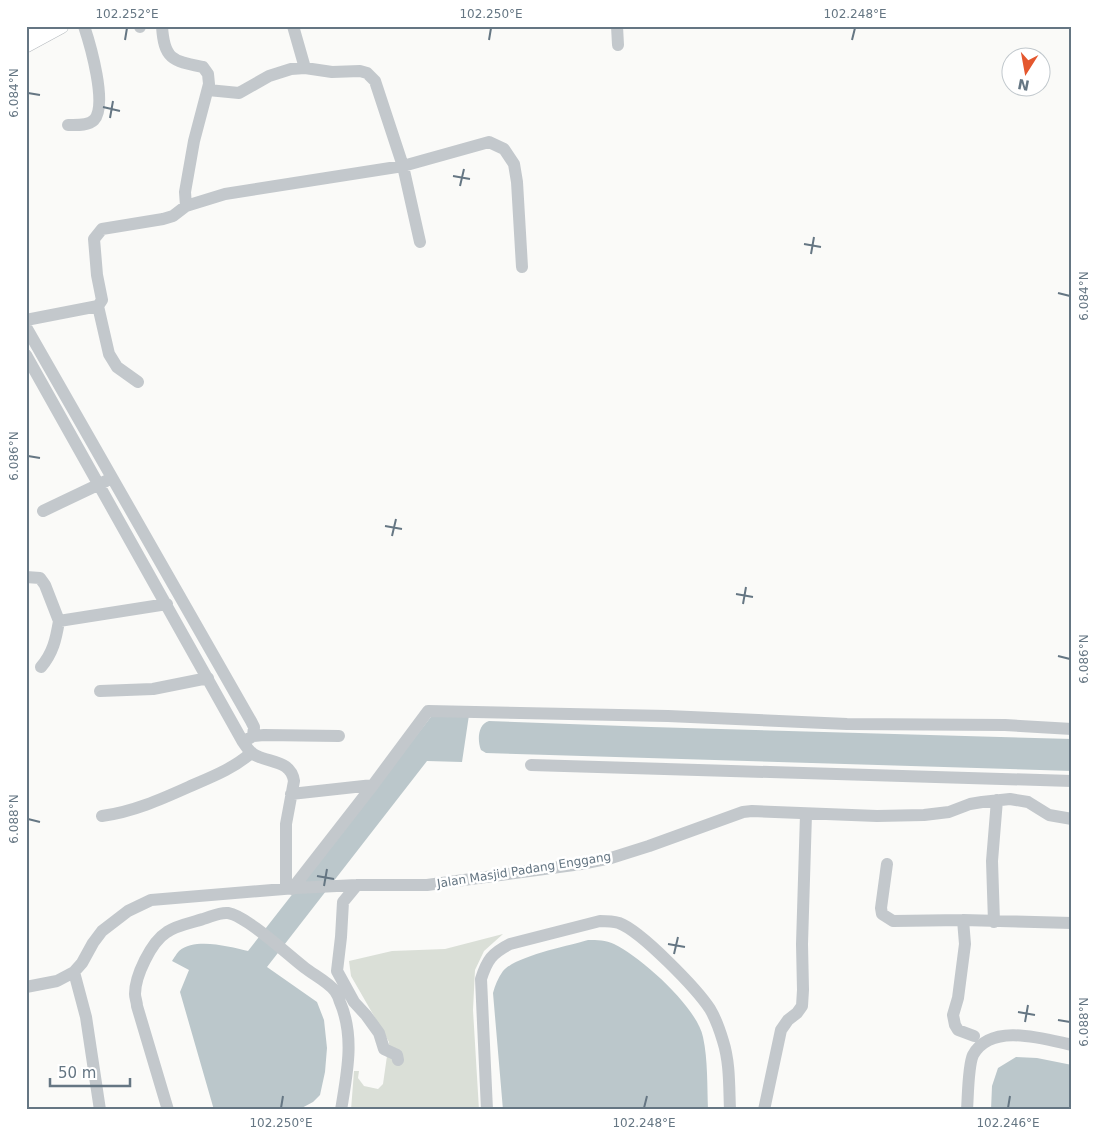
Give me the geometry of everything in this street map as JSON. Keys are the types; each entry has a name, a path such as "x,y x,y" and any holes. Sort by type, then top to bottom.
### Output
{"main road":[{"path":"26,31 34,26"},
{"path":"26,45 61,26"}],"street":[{"path":"68,125 90,123 96,119 98,113 99,102 95,62 84,26"},
{"path":"162,26 166,51 174,59 203,67 208,74 208,90 194,141 185,192 186,206"},
{"path":"293,26 305,68"},
{"path":"617,26 618,45"},
{"path":"208,90 239,93 270,76 291,69 305,68 332,72 360,71 371,76 375,81 403,166 420,242"},
{"path":"26,320 98,306 102,300 94,239 102,228 163,219 173,216 186,206 225,194 403,166 489,142 504,149 514,164 517,182 522,267"},
{"path":"98,306 109,354 117,367 138,382"},
{"path":"26,327 251,721 254,727 248,739"},
{"path":"26,355 208,678 248,739 251,753"},
{"path":"43,511 113,478"},
{"path":"26,577 40,578 45,584 59,620 56,642 49,658 41,667"},
{"path":"59,620 167,604"},
{"path":"100,691 153,689 208,678"},
{"path":"292,889 428,710 668,716 847,724 1005,725 1072,729"},
{"path":"248,739 339,736"},
{"path":"251,753 288,768 293,775 294,781 286,824 292,889"},
{"path":"102,816 126,812 168,796 230,768 241,762 251,753"},
{"path":"531,765 1072,781"},
{"path":"291,794 373,784"},
{"name":"Jalan Masjid Padang Enggang","path":"74,972 82,963 102,931 143,903 162,898 332,887 427,885 581,864 611,858 743,812 770,811 877,816 937,814 949,812 970,804 1010,799 1028,802 1049,815 1072,819"},
{"path":"994,922 992,861 997,800"},
{"path":"764,1110 781,1030 802,1006 804,990 802,944 806,814"},
{"path":"887,864 881,908 882,914 892,921 963,920 1072,923"},
{"path":"357,886 343,902 337,971 354,1002 379,1033 384,1049 396,1055 398,1060"},
{"path":"168,1110 135,994 138,978 148,956 166,932 181,925 221,913 230,913 283,948 304,968 335,991 340,1002 348,1033 349,1051 341,1110"},
{"path":"963,920 965,944 958,998 953,1015 954,1024 958,1030 974,1036"},
{"path":"487,1110 481,979 489,959 498,950 510,944 600,921 609,921 619,923 630,929 666,960 710,1009 727,1058 730,1110"},
{"path":"26,987 57,981 74,972 86,1017 100,1110"},
{"path":"967,1110 973,1056 979,1048 990,1040 1003,1035 1018,1035 1072,1045"}],"shaded area":[{"path":"434,713 469,715 462,762 427,761 267,967 317,1002 324,1020 327,1048 325,1072 320,1095 313,1102 298,1110 214,1110 180,992 189,970 172,961 179,951 194,945 213,944 248,951"},
{"path":"489,721 1072,739 1072,771 486,753 481,750 479,733 483,725"},
{"path":"503,934 484,951 475,970 473,1010 479,1110 351,1110 354,1071 359,1071 358,1078 364,1086 378,1089 383,1084 389,1042 351,976 349,961 392,951 445,949"},
{"path":"588,940 608,942 625,950 666,984 690,1012 699,1025 705,1046 708,1110 503,1110 493,993 498,979 503,971 530,956"},
{"path":"1016,1057 1037,1058 1072,1065 1072,1110 991,1110 992,1086 998,1068"}]}
